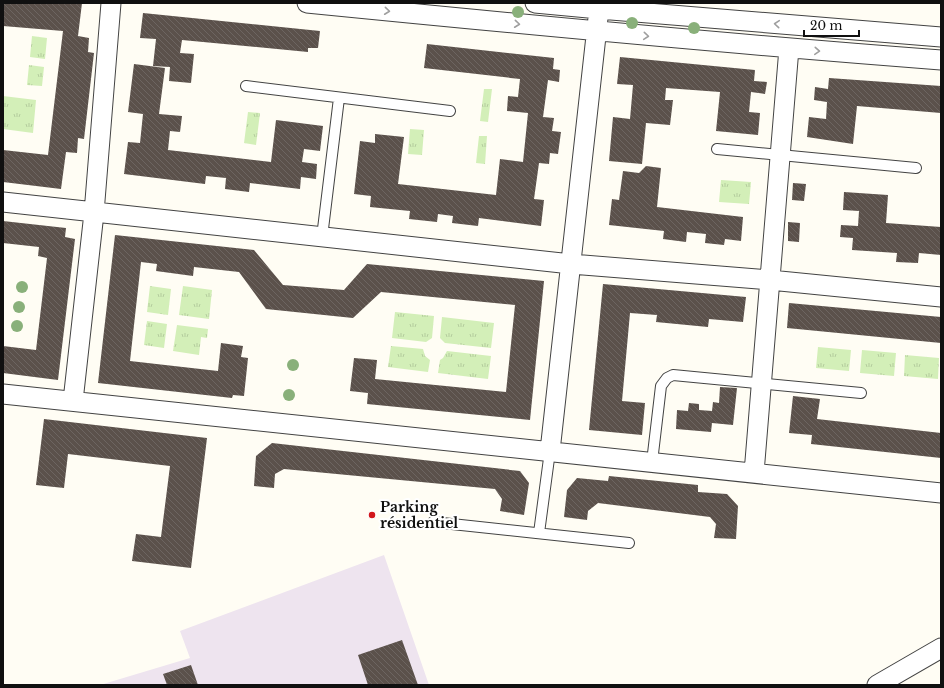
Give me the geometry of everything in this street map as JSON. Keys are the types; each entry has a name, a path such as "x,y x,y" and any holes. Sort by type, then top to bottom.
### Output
{"street":[{"path":"73,401 94,213 112,3"},
{"path":"307,3 597,32 941,60"},
{"path":"535,3 941,37"},
{"path":"550,451 599,9"},
{"path":"754,473 789,48"},
{"path":"3,202 571,264 770,280 941,297"},
{"path":"3,394 941,493"},
{"path":"877,685 941,648"}],"lane":[{"path":"246,86 450,112"},
{"path":"322,237 339,98"},
{"path":"717,149 916,168"},
{"path":"652,462 661,386 667,378 673,375 861,393"},
{"path":"539,533 550,451"},
{"path":"433,522 629,543"}],"shaded area":[{"path":"384,555 429,685 100,685 190,658 180,631"}],"green space":[{"path":"32,36 47,38 45,59 30,57"},
{"path":"29,65 44,67 42,86 27,85"},
{"path":"484,89 492,89 488,122 480,121"},
{"path":"3,96 36,100 33,133 3,129"},
{"path":"248,112 260,113 256,145 244,143"},
{"path":"410,129 424,130 422,155 408,154"},
{"path":"479,136 487,136 485,164 476,163"},
{"path":"721,180 751,182 749,204 719,202"},
{"path":"150,286 171,289 168,315 147,312"},
{"path":"183,286 212,290 209,319 179,315"},
{"path":"395,312 434,316 432,338 426,342 392,338"},
{"path":"442,317 494,323 491,348 445,343 440,338"},
{"path":"147,321 167,324 164,348 144,345"},
{"path":"177,325 208,329 207,338 201,337 199,355 173,351"},
{"path":"391,346 423,349 425,356 430,360 428,372 388,367"},
{"path":"818,347 851,350 849,371 816,368"},
{"path":"862,350 896,353 894,376 860,373"},
{"path":"447,351 491,356 488,379 438,373 440,360"},
{"path":"905,355 939,358 938,379 904,376"}],"building":[{"path":"3,3 82,3 78,36 89,38 88,52 94,53 84,139 78,138 77,153 66,152 61,189 3,182 3,150 48,155 63,31 3,26"},
{"path":"143,13 320,31 318,48 308,48 308,52 182,40 180,53 194,54 191,83 169,81 170,67 153,66 156,39 140,38"},
{"path":"427,44 554,58 553,69 560,70 559,82 548,80 543,117 554,118 552,131 561,132 558,154 550,153 549,164 539,163 534,199 544,200 541,226 479,218 478,226 452,223 453,216 438,214 437,222 409,219 410,211 370,207 371,196 354,194 360,141 375,143 375,134 404,137 398,184 496,195 500,159 523,162 528,113 507,111 508,96 518,97 520,79 424,68"},
{"path":"620,57 755,70 754,81 767,82 765,94 751,92 749,112 760,113 758,135 716,131 720,92 666,88 665,100 673,100 670,125 646,123 642,164 609,161 613,117 630,119 633,85 617,84"},
{"path":"134,64 165,68 159,114 182,116 180,132 170,131 168,150 271,162 276,120 323,126 320,151 304,149 302,162 317,164 316,179 301,177 300,189 250,183 249,192 225,189 226,178 206,176 205,184 124,174 128,142 140,143 143,114 128,112"},
{"path":"829,78 941,86 941,113 857,106 853,144 807,137 809,117 826,119 827,102 814,100 815,87 828,89"},
{"path":"646,166 661,168 657,207 743,217 741,241 725,239 724,245 705,243 706,234 687,232 686,242 663,239 664,231 609,225 612,199 619,200 623,171 639,173"},
{"path":"793,183 806,184 804,201 792,200"},
{"path":"844,192 888,195 886,223 941,227 941,255 919,253 918,263 896,262 897,253 852,250 853,238 840,237 841,225 858,226 859,211 843,210"},
{"path":"3,221 66,228 65,237 75,239 58,380 3,373 3,346 36,350 47,258 38,256 39,247 3,243"},
{"path":"788,222 800,223 799,242 788,241"},
{"path":"115,235 254,250 283,285 344,290 367,264 544,281 530,420 367,404 368,393 350,391 354,358 377,360 375,379 506,392 515,305 381,292 353,318 266,309 239,272 194,267 193,276 156,271 157,264 141,262 130,361 218,371 221,343 243,346 241,357 248,358 244,396 233,395 232,398 98,383"},
{"path":"603,284 746,297 743,322 709,319 708,327 656,322 657,315 630,313 622,401 645,403 642,435 589,430"},
{"path":"789,303 941,317 941,343 787,328"},
{"path":"720,387 737,388 733,425 712,423 711,432 676,429 677,410 688,411 689,403 699,404 699,410 712,411 713,402 719,403"},
{"path":"793,396 820,399 817,419 941,433 941,458 811,444 812,435 789,433"},
{"path":"44,419 207,438 191,568 132,561 136,534 161,537 170,466 68,454 64,488 36,485"},
{"path":"272,443 520,471 529,483 524,515 500,511 502,499 495,489 284,469 275,474 274,488 254,486 256,456"},
{"path":"609,476 698,485 698,492 727,494 738,506 736,539 714,538 716,524 710,517 598,503 588,511 587,520 564,517 567,490 577,478 608,481"},
{"path":"402,640 418,685 368,685 358,655"},
{"path":"191,665 198,685 167,685 163,674"}],"place":[{"name":"Parking résidentiel","path":"372,515"}]}
